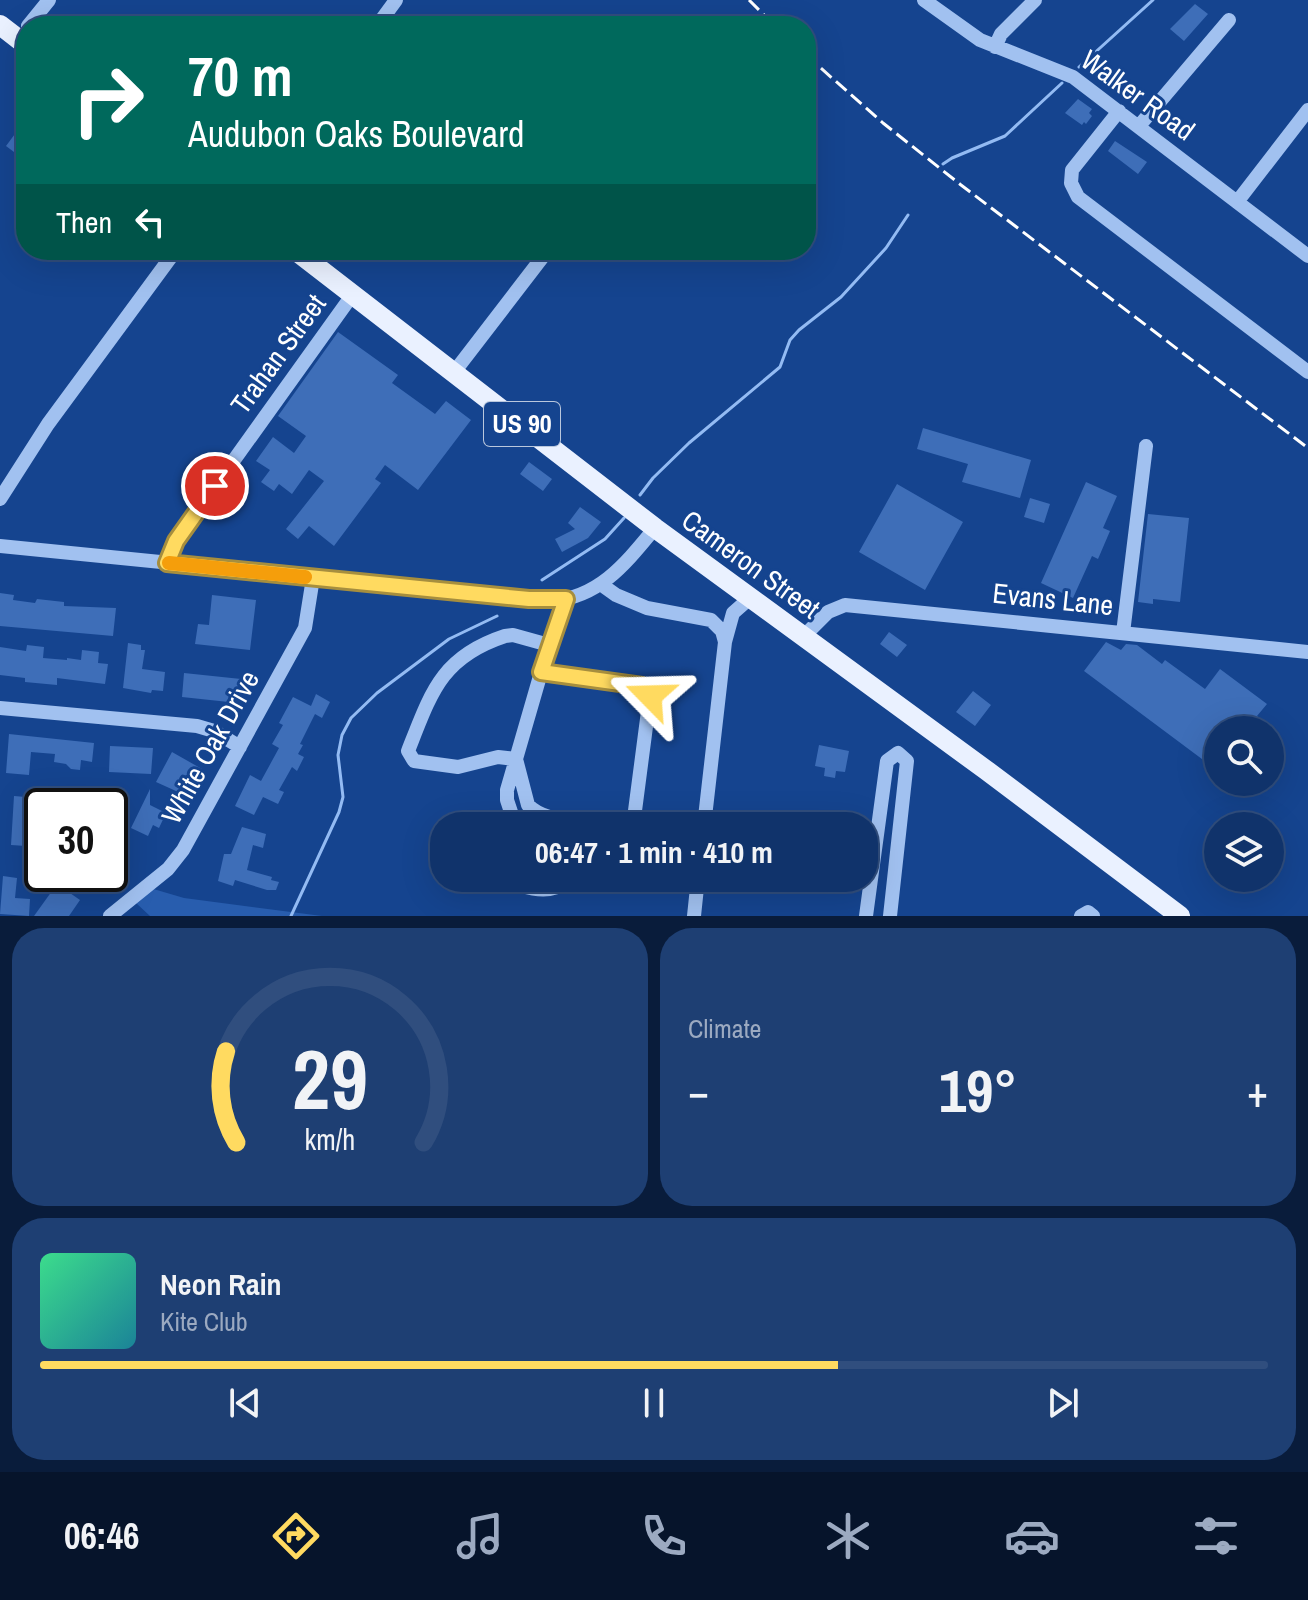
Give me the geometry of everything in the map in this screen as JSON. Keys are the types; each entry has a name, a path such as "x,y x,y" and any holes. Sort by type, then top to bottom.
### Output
{"main road":[{"name":"Cameron Street","path":"308,260 655,528 1180,916"}],"street":[{"name":"Walker Road","path":"924,0 959,27 995,47 1073,77 1308,256"},
{"path":"995,47 1007,27 1035,0"},
{"path":"1139,126 1229,20"},
{"path":"1237,202 1308,110"},
{"path":"1119,111 1070,175 1078,197 1308,372"},
{"path":"0,499 48,424 169,260"},
{"path":"455,371 540,260"},
{"name":"Trahan Street","path":"167,563 176,541 353,294"},
{"path":"1123,633 1146,446"},
{"path":"0,546 529,599 566,599 602,585 655,528"},
{"name":"White Oak Drive","path":"110,916 176,859 305,628 313,578"},
{"path":"602,585 616,595 647,608 711,620 722,631 725,642"},
{"path":"706,812 725,642 733,613 750,598"},
{"path":"510,812 507,800 516,759 549,645 566,599"},
{"name":"Evans Lane","path":"803,637 828,612 845,605 1308,652"},
{"path":"516,759 498,757 458,767 414,761 408,751 440,680 463,655 513,635 549,645"},
{"path":"541,672 647,689 650,696 635,812"},
{"path":"0,708 197,726 214,731 240,747"},
{"path":"878,813 887,761 898,753 907,761 890,916"},
{"path":"516,759 528,805 536,812"},
{"path":"878,872 895,874"},
{"path":"694,916 697,892"},
{"path":"866,916 867,892"},
{"path":"1081,916 1088,912 1093,916"}],"shaded area":[{"path":"150,888 184,898 322,916 150,916 136,903"}],"building":[{"path":"1195,4 1208,14 1184,41 1170,29"},
{"path":"1078,99 1092,109 1089,113 1092,116 1082,125 1065,113"},
{"path":"16,132 16,154 6,146"},
{"path":"1115,141 1147,162 1138,174 1108,151"},
{"path":"338,332 398,375 392,383 435,414 446,401 471,420 418,490 385,465 375,479 381,483 334,546 309,526 298,539 286,529 324,481 309,470 292,494 279,484 274,491 261,482 270,470 256,461 273,437 294,453 306,436 278,416"},
{"path":"923,428 1031,460 1020,498 962,482 968,464 917,449"},
{"path":"529,462 552,479 543,491 520,474"},
{"path":"1086,482 1117,496 1103,528 1110,531 1098,559 1092,556 1073,598 1041,583"},
{"path":"897,484 963,522 925,590 859,552"},
{"path":"1030,498 1050,504 1044,523 1024,517"},
{"path":"580,507 601,522 588,538 562,552 555,539 575,529 568,523"},
{"path":"1148,514 1189,518 1180,602 1153,599 1153,604 1138,602"},
{"path":"0,593 14,595 13,600 35,603 37,599 64,602 64,606 116,608 113,636 0,626"},
{"path":"212,595 256,600 250,650 195,644 198,624 209,625"},
{"path":"889,632 907,645 897,657 880,644"},
{"path":"1106,642 1121,650 1126,644 1137,645 1162,664 1165,660 1205,689 1220,669 1267,704 1257,716 1204,716 1204,761 1084,671"},
{"path":"128,643 141,645 141,650 145,650 142,669 165,672 163,691 152,690 151,693 123,688"},
{"path":"27,645 44,647 43,658 81,660 82,650 99,652 98,663 108,664 105,684 57,678 57,685 25,682 25,678 0,675 0,647 26,651"},
{"path":"184,673 241,679 238,703 182,697"},
{"path":"973,691 991,705 975,726 956,712"},
{"path":"316,694 330,702 322,718 315,714 300,744 303,745 298,754 304,757 297,771 292,767 279,790 284,792 278,804 263,797 254,815 235,806 250,775 261,781 279,748 272,744 293,697 311,706"},
{"path":"9,734 94,743 92,762 81,760 80,770 71,769 66,764 54,762 55,754 31,752 29,775 6,773"},
{"path":"819,745 849,751 845,772 836,771 835,778 824,776 825,768 815,766"},
{"path":"110,746 153,748 151,774 109,772"},
{"path":"172,752 202,769 187,796 156,782"},
{"path":"150,789 150,805 166,813 159,828 153,825 148,836 131,828"},
{"path":"14,796 24,797 24,846 11,845"},
{"path":"242,827 266,834 263,848 253,845 247,870 272,877 271,880 279,882 276,890 235,880 233,886 218,881 224,854 231,854"},
{"path":"3,876 17,878 15,898 30,899 29,916 0,914"},
{"path":"51,892 68,892 80,900 69,916 34,916"}],"waterway":[{"path":"1079,67 1153,0"},
{"path":"943,164 1005,136 1062,83"},
{"path":"640,495 689,443 780,367 790,340 841,297 886,248 908,215"},
{"path":"542,580 605,539 624,518"},
{"path":"291,916 339,812 343,797 338,755 342,735 351,718 377,693 449,639 497,616"}],"railway":[{"path":"749,0 765,16"},
{"path":"816,64 883,123 961,185 1308,448"}],"slow traffic":[{"path":"169,563 305,577"}],"route":[{"path":"215,486 176,541 167,563 529,599 566,599 541,672 642,686 650,696"}]}
